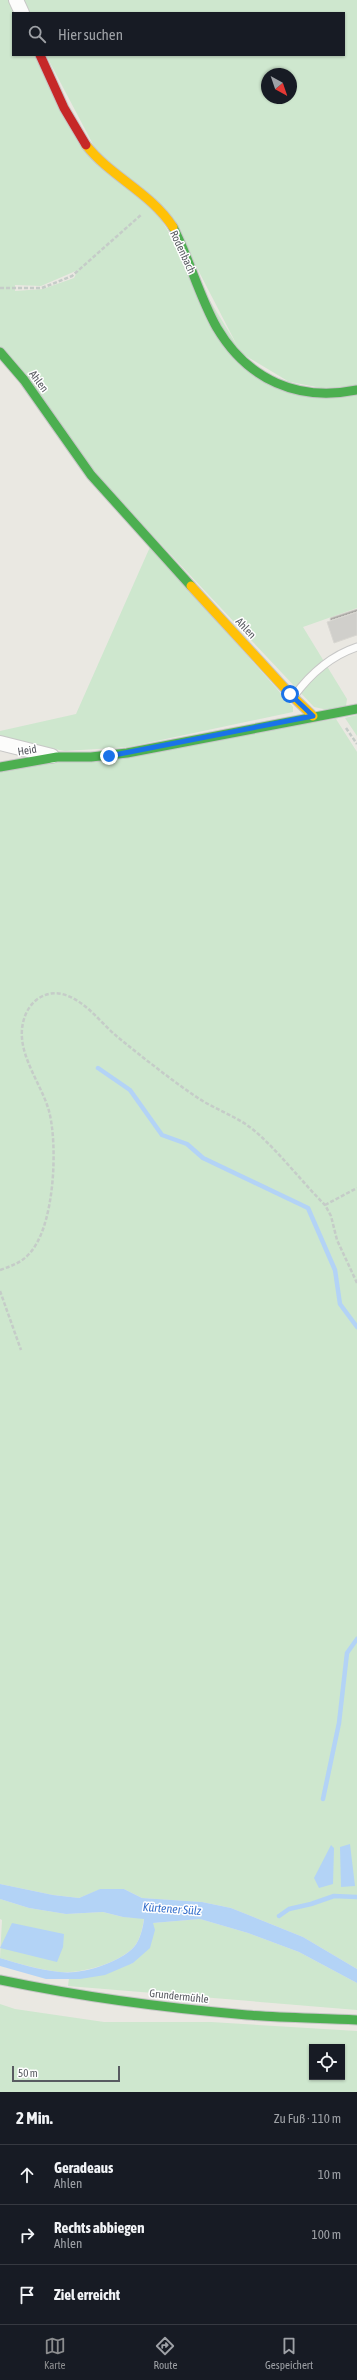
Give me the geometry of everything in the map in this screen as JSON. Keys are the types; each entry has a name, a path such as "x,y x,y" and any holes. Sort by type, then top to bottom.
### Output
{"street":[{"path":"16,0 22,12"},
{"name":"Rodenbach","path":"40,56 76,130 95,156 141,190 164,214 178,239 217,327 230,346 246,362 272,382 292,391 336,395 357,390"},
{"name":"Ahlen","path":"0,352 24,380 91,475 313,716"},
{"path":"0,743 57,757 97,757 127,753 313,716 357,709"},
{"name":"Heid","path":"0,767 57,757"},
{"name":"Grundermühle","path":"0,1980 61,1994 125,2003 248,2015 357,2020"}],"lane":[{"path":"294,697 310,676 322,665 357,647"}],"path":[{"path":"0,288 42,288 72,276 154,204"},
{"path":"0,1270 21,1262 30,1254 40,1234 48,1207 54,1172 54,1142 49,1110 33,1074 24,1048 23,1037 24,1019 30,1007 43,995 53,992 76,999 118,1037 173,1080 198,1098 255,1131 325,1205 337,1240 357,1283"},
{"path":"325,1205 357,1188"},
{"path":"0,1291 21,1350"}],"green space":[{"path":"0,0 11,0 17,12 12,12 12,56 36,56 73,132 160,218 255,375 357,395 357,608 303,627 347,699 346,706 328,710 314,707 95,474 0,346","holes":["78,270 74,278 43,289 15,291 15,285 41,286"]},
{"path":"22,0 357,0 357,386 301,389 241,353 181,237 97,152 47,56 345,56 345,12 28,12"},
{"path":"150,547 293,707 293,712 128,747 65,751 0,739 0,731 76,714"},
{"path":"357,715 357,736 345,718"},
{"path":"336,719 357,752 357,1969 303,1937 231,1908 202,1902 142,1898 124,1889 101,1889 79,1898 53,1895 0,1884 0,770"},
{"path":"0,1899 29,1908 66,1914 103,1912 123,1917 144,1918 144,1922 138,1941 134,1947 119,1958 89,1969 69,1972 52,1971 0,1958 2,1920 0,1919"},
{"path":"200,1919 248,1933 299,1952 357,1983 357,2010 68,1986 69,1978 80,1978 133,1963 153,1923"},
{"path":"0,2004 15,2009 104,2022 211,2022 357,2031 357,2092 0,2092"}],"water":[{"path":"350,1844 355,1886 341,1887 340,1847"},
{"path":"331,1845 334,1848 333,1884 319,1888 314,1878"},
{"name":"Kürtener Sülz","path":"0,1884 53,1895 79,1898 100,1889 124,1889 142,1898 202,1902 231,1908 303,1937 357,1969 357,1983 299,1952 248,1933 200,1919 153,1923 155,1930 150,1948 133,1963 105,1975 80,1979 46,1979 0,1966 0,1958 52,1971 78,1972 89,1970 110,1963 134,1947 141,1934 144,1919 123,1917 103,1912 66,1914 29,1908 0,1899"},
{"path":"12,1923 64,1934 63,1947 57,1962 0,1948"}],"building":[{"path":"357,612 357,635 334,643 327,622"}],"waterway":[{"path":"98,1068 130,1090 162,1135 187,1144 203,1158 308,1208 335,1270 340,1304 357,1327"},
{"path":"323,1799 339,1723 347,1653 357,1639"},
{"path":"279,1916 289,1909 311,1904 334,1896 357,1897"}],"traffic: fast":[{"path":"173,227 217,328 229,346 244,361 259,374 276,383 295,389 315,393 335,393 357,390"},
{"path":"0,352 24,380 91,475 191,586"},
{"path":"0,767 57,757 91,757 127,753 357,709"},
{"path":"0,1980 92,1997 185,2009 261,2016 357,2020"}],"traffic: slow":[{"path":"86,145 107,166 153,204 173,227"},
{"path":"191,586 290,694 313,716"}],"traffic: jam":[{"path":"40,56 64,108 86,145"}],"route":[{"path":"109,756 313,716 290,694"}]}
